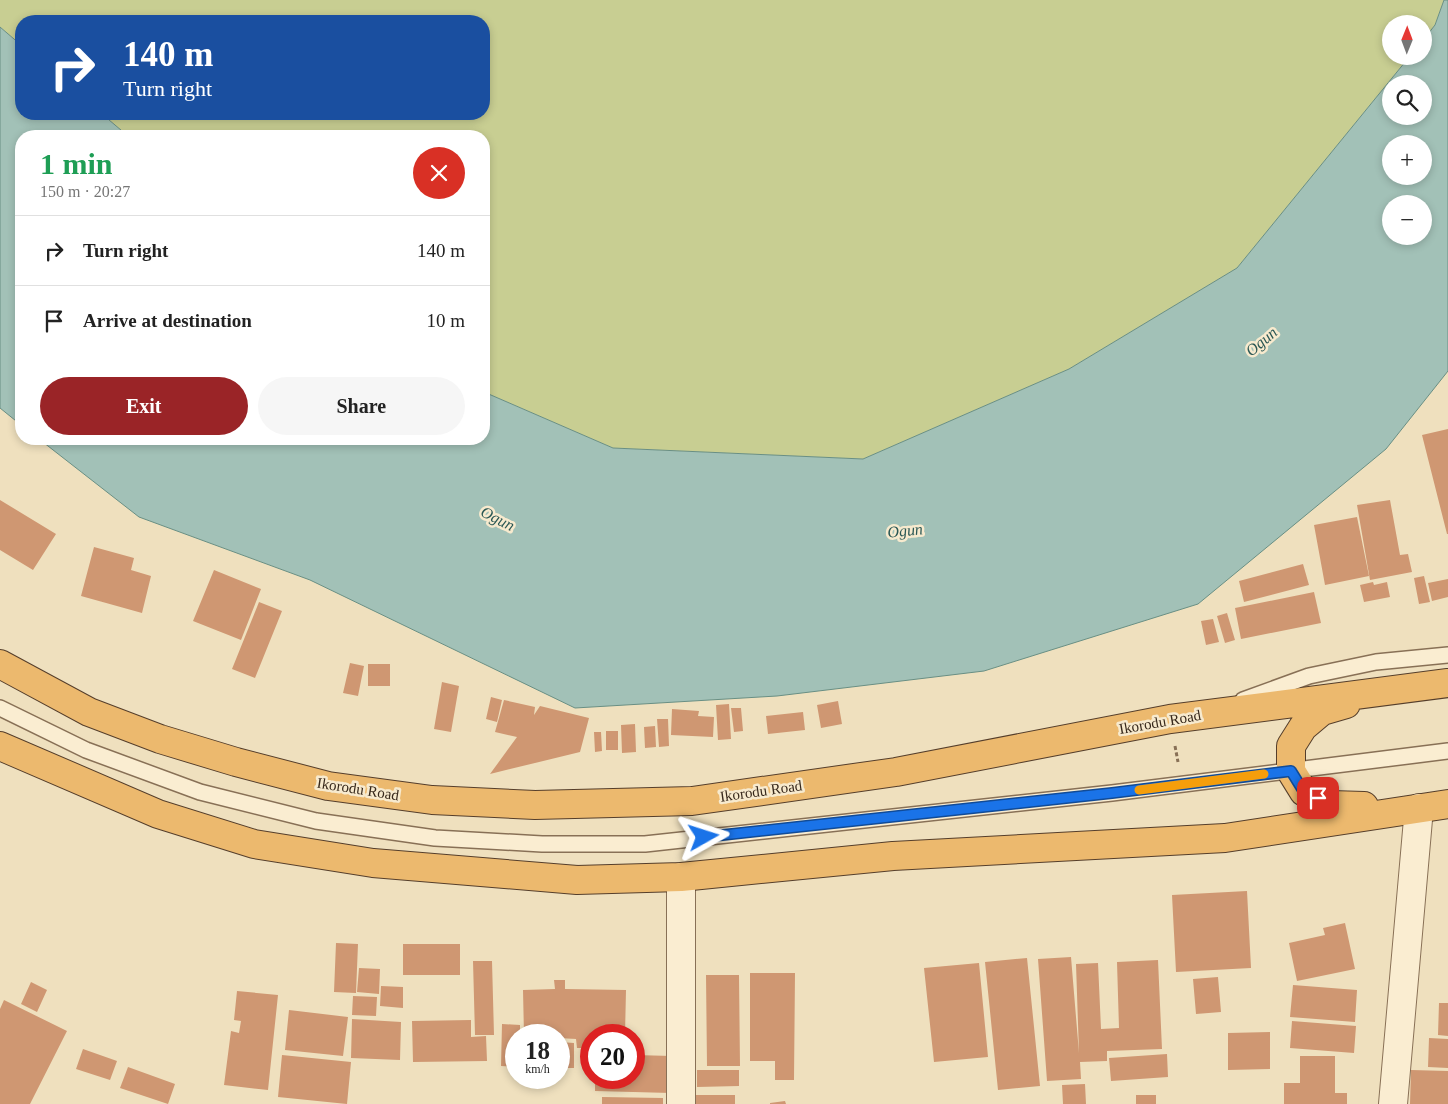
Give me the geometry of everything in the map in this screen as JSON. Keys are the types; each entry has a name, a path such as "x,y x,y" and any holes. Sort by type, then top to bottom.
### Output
{"highway":[{"name":"Ikorodu Road","path":"0,664 89,712 160,739 328,786 432,800 535,806 692,801 896,772 1202,715 1448,683"},
{"path":"1398,688 1322,711 1303,727 1291,746 1291,771 1304,792 1331,805 1419,808"},
{"path":"0,746 158,814 254,844 373,863 577,880 681,878 894,856 1224,838 1448,804"}],"street":[{"path":"1393,1104 1419,808"},
{"path":"681,878 681,1104"}],"lane":[{"path":"0,650 26,678"},
{"path":"1202,715 1309,676 1376,662 1448,655"},
{"path":"0,708 86,750 200,792 316,821 435,838 542,844 645,844 1102,794 1448,751"}],"green space":[{"path":"0,0 1444,0 1432,29 1432,15 1382,15 1382,65 1403,65 1394,75 1382,75 1382,90 1237,268 1069,369 863,459 613,448 490,395 490,130 121,130 109,120 490,120 490,15 15,15 15,40 0,27"}],"water":[{"name":"Ogun","path":"1444,0 1448,0 1448,371 1386,449 1198,604 984,671 777,696 575,708 310,580 139,517 47,445 490,445 490,395 613,448 863,459 1069,369 1237,268 1382,90 1382,125 1432,125 1432,75 1394,75 1403,65 1432,65 1432,29"},
{"path":"0,27 15,40 15,120 109,120 121,130 15,130 15,420 0,408"}],"building":[{"path":"1448,429 1448,534 1447,534 1422,435"},
{"path":"0,500 56,534 33,570 0,550"},
{"path":"1390,500 1400,555 1408,554 1412,572 1370,580 1357,505"},
{"path":"1357,517 1369,576 1325,585 1314,525"},
{"path":"94,547 134,558 131,570 151,576 142,613 81,596"},
{"path":"1303,564 1309,585 1244,602 1239,581"},
{"path":"214,570 261,589 241,640 193,621"},
{"path":"1424,576 1430,602 1419,604 1414,578"},
{"path":"1448,579 1448,597 1432,601 1428,583"},
{"path":"1373,582 1374,585 1387,582 1390,597 1364,602 1360,585"},
{"path":"1314,592 1321,623 1241,639 1235,608"},
{"path":"259,602 282,611 255,678 232,669"},
{"path":"1227,613 1235,640 1225,643 1217,616"},
{"path":"1213,619 1219,642 1206,645 1201,621"},
{"path":"350,663 364,666 358,696 343,693"},
{"path":"368,664 390,664 390,686 368,686"},
{"path":"442,682 459,686 451,732 434,729"},
{"path":"491,697 502,700 497,722 486,719"},
{"path":"504,700 535,707 534,715 540,706 589,718 580,752 490,774 517,737 495,732"},
{"path":"838,701 842,724 821,728 817,705"},
{"path":"729,704 731,739 718,740 716,705"},
{"path":"731,708 741,708 743,731 734,732"},
{"path":"672,709 699,711 698,716 714,717 713,737 671,735"},
{"path":"803,712 805,730 768,734 766,716"},
{"path":"657,719 668,719 669,746 659,747"},
{"path":"635,724 636,752 622,753 621,725"},
{"path":"655,726 656,747 645,748 644,727"},
{"path":"606,731 618,731 618,750 606,750"},
{"path":"594,732 601,732 602,751 595,752"},
{"path":"1247,891 1251,968 1176,972 1172,895"},
{"path":"1345,923 1355,969 1297,981 1289,943 1325,935 1323,928"},
{"path":"336,943 358,944 356,993 334,992"},
{"path":"403,944 460,944 460,975 403,975"},
{"path":"1071,957 1079,1053 1076,964 1098,963 1101,1029 1119,1028 1117,962 1158,960 1162,1049 1107,1051 1107,1061 1080,1062 1081,1079 1047,1081 1038,959"},
{"path":"1027,958 1040,1086 998,1090 985,962"},
{"path":"473,961 492,961 494,1035 475,1035"},
{"path":"979,963 988,1057 934,1062 924,968"},
{"path":"359,968 380,969 379,994 357,992"},
{"path":"750,973 795,973 794,1080 775,1080 775,1061 750,1061"},
{"path":"706,975 739,975 740,1066 707,1066"},
{"path":"1218,977 1221,1012 1196,1014 1193,979"},
{"path":"554,980 565,980 565,989 626,990 625,1024 580,1024 580,1048 577,1048 576,1039 570,1039 570,1024 524,1024 523,990 555,989"},
{"path":"31,982 47,990 37,1012 21,1004"},
{"path":"1293,985 1357,990 1355,1022 1290,1017"},
{"path":"381,986 403,987 403,1008 380,1006"},
{"path":"237,991 278,995 268,1090 224,1085 231,1031 239,1033 241,1021 234,1020"},
{"path":"353,996 377,997 376,1016 352,1015"},
{"path":"4,1000 67,1031 30,1104 0,1104 0,1009"},
{"path":"1439,1003 1448,1003 1448,1036 1438,1035"},
{"path":"289,1010 348,1017 343,1056 285,1050"},
{"path":"352,1019 401,1022 400,1060 351,1058"},
{"path":"471,1020 471,1037 486,1036 487,1061 413,1062 412,1021"},
{"path":"1292,1021 1356,1026 1354,1053 1290,1048"},
{"path":"502,1024 505,1024 505,1066 501,1066"},
{"path":"1270,1032 1270,1069 1228,1070 1228,1033"},
{"path":"1429,1038 1448,1039 1448,1068 1428,1067"},
{"path":"570,1043 574,1043 574,1068 570,1068"},
{"path":"83,1049 117,1061 110,1080 76,1069"},
{"path":"1167,1054 1168,1077 1111,1081 1109,1058"},
{"path":"282,1055 351,1062 347,1104 278,1097"},
{"path":"645,1055 672,1056 671,1093 595,1091 595,1089 645,1089"},
{"path":"1300,1056 1335,1056 1335,1093 1347,1093 1347,1104 1284,1104 1284,1083 1300,1083"},
{"path":"128,1067 175,1084 168,1104 120,1088"},
{"path":"697,1070 739,1070 739,1086 697,1087"},
{"path":"1411,1070 1448,1071 1448,1104 1410,1104"},
{"path":"1085,1084 1086,1104 1063,1104 1062,1085"},
{"path":"695,1095 735,1095 735,1104 695,1104"},
{"path":"1136,1095 1156,1095 1156,1104 1136,1104"},
{"path":"602,1097 663,1098 663,1104 602,1104"},
{"path":"785,1101 786,1104 770,1104 770,1103"}],"slow traffic":[{"path":"1139,790 1264,774"}],"route":[{"path":"704,837 1112,793 1291,771 1304,792 1318,798"}]}
